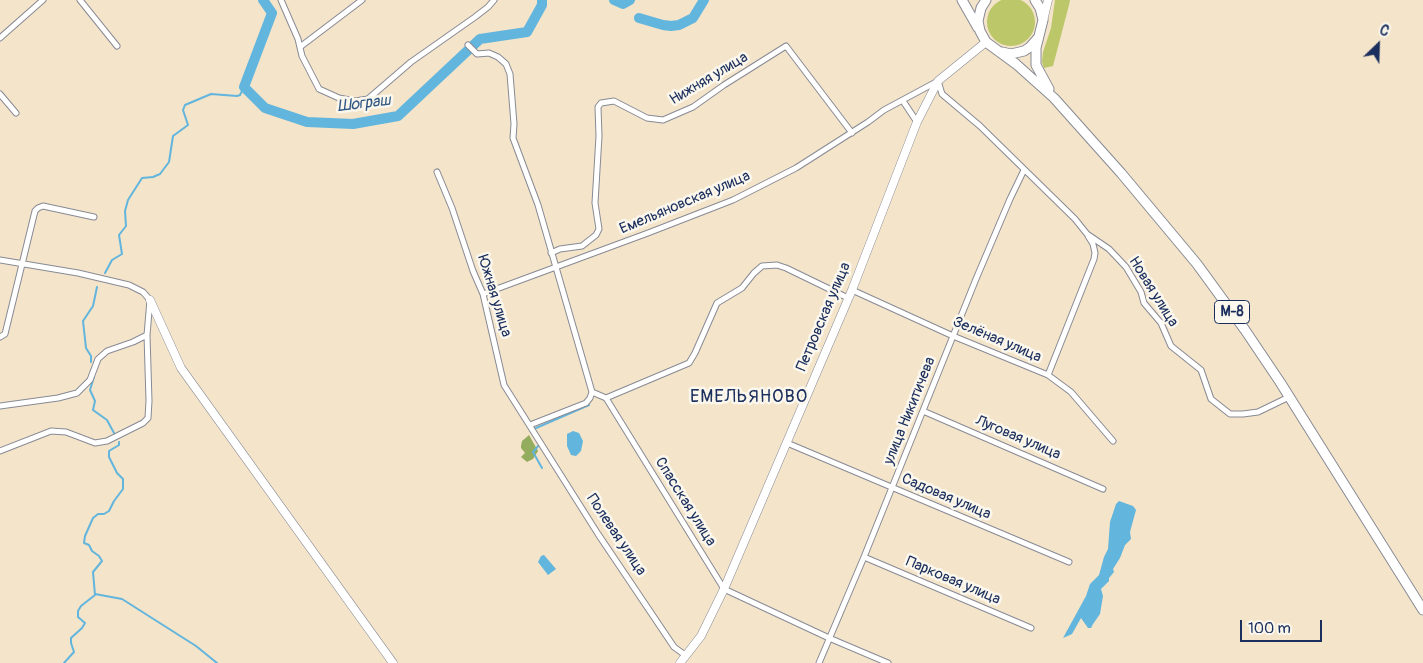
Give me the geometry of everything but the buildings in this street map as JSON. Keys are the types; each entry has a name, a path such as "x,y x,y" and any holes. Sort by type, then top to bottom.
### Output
{"main road":[{"path":"962,0 986,42 1005,53 1020,52 1030,47 1039,36"},
{"path":"986,0 981,8 978,25 986,42"},
{"path":"1035,0 1042,14 1042,26"},
{"name":"М-8","path":"1042,26 1035,54 1036,68 1054,98"},
{"name":"М-8","path":"986,42 1016,64 1054,98 1121,173 1197,264 1245,330 1289,397 1423,610"}],"street":[{"path":"0,38 42,0"},
{"path":"80,0 117,46"},
{"path":"281,0 298,39 302,56 319,88 339,98 354,101 368,99 435,44 465,26 494,0"},
{"path":"300,47 362,0"},
{"path":"1042,26 1048,0"},
{"name":"Петровская улица","path":"680,663 701,636 724,589 852,290 917,122 938,81 986,42"},
{"path":"468,45 477,54 488,53 498,57 506,64 510,74 514,124 513,138 538,205 592,392 586,403 530,425"},
{"name":"Нижняя улица","path":"551,253 570,247 582,246 596,235 599,229 595,203 599,136 598,107 601,103 614,101 647,118 663,120 693,107 786,46 852,133"},
{"name":"Емельяновская улица","path":"483,294 733,200 796,168 852,133 884,110 938,81"},
{"name":"Новая улица","path":"938,81 942,94 980,126 1087,234 1109,249 1126,267 1141,292 1144,303 1161,323 1171,346 1201,370 1211,399 1230,414 1243,414 1258,412 1289,397"},
{"path":"0,94 16,112"},
{"path":"902,101 917,122"},
{"name":"улица Никитичева","path":"819,663 953,336 1024,170"},
{"name":"Южная улица","path":"437,172 483,294 504,385 530,425"},
{"path":"0,337 5,334 35,211 43,206 94,217"},
{"path":"1048,375 1094,260 1093,244 1087,234"},
{"path":"0,260 78,273 129,285 143,292 150,300 181,368 393,663"},
{"path":"592,392 606,398 689,362 695,353 717,303 742,288 762,266 777,265 786,268 848,298"},
{"name":"Зелёная улица","path":"852,290 953,336 1048,375 1072,392 1113,441"},
{"path":"0,451 51,431 66,432 94,443 107,441 143,423 148,418 147,335 150,300"},
{"path":"0,406 58,398 76,393 90,380 98,359 107,351 147,335"},
{"name":"Спасская улица","path":"606,398 724,589"},
{"name":"Луговая улица","path":"923,411 1103,488"},
{"name":"Полевая улица","path":"530,425 598,534 674,648 686,655"},
{"name":"Садовая улица","path":"787,442 1069,562"},
{"name":"Парковая улица","path":"864,557 1031,628"},
{"path":"724,589 888,663"}],"green space":[{"path":"1006,-2 1016,-2 1025,2 1031,8 1034,13 1034,31 1025,42 1016,46 1006,46 997,42 991,36 987,27 987,17 991,8 997,2"},
{"path":"1055,0 1070,0 1053,66 1044,68 1042,62 1043,52 1051,28"},
{"path":"529,435 538,451 533,459 527,462 521,457 525,453 521,446 522,441"}],"water":[{"path":"573,431 579,433 583,441 581,451 576,456 571,455 567,446 567,434"},
{"path":"1119,501 1133,506 1136,510 1130,532 1131,539 1125,545 1109,581 1101,589 1103,596 1100,614 1091,628 1088,628 1081,618 1072,634 1063,638 1086,596 1090,584 1099,575 1108,549 1110,522 1116,504"},
{"path":"544,555 556,569 548,575 538,562 541,556"}],"waterway":[{"name":"Шограш","path":"263,0 272,13 244,87 265,108 307,122 353,124 398,116 480,39 527,32 542,5 542,0"},
{"name":"Шограш","path":"614,0 623,4 630,0"},
{"path":"639,18 663,25 679,25 693,18 704,0"},
{"path":"105,273 112,260 122,254 119,235 126,226 125,211 128,200 142,178 160,174 169,162 173,136 188,125 183,110 185,105 211,94 237,96 240,95 244,87"},
{"path":"91,362 91,356 86,348 83,321 93,306 97,287"},
{"path":"94,377 90,390 95,401 93,410 107,420 114,433"},
{"path":"536,428 589,405"},
{"path":"64,663 74,652 71,638 85,623 78,617 78,611 81,606 95,595 93,572 102,561 89,545 84,543 85,536 93,518 98,514 104,514 109,511 123,489 123,479 117,473 109,457 109,451 119,445 119,442"},
{"path":"539,445 533,452 542,468"},
{"path":"95,594 122,599 196,646 217,663"}],"district":[{"name":"ЕМЕЛЬЯНОВО","path":"749,397"}]}
